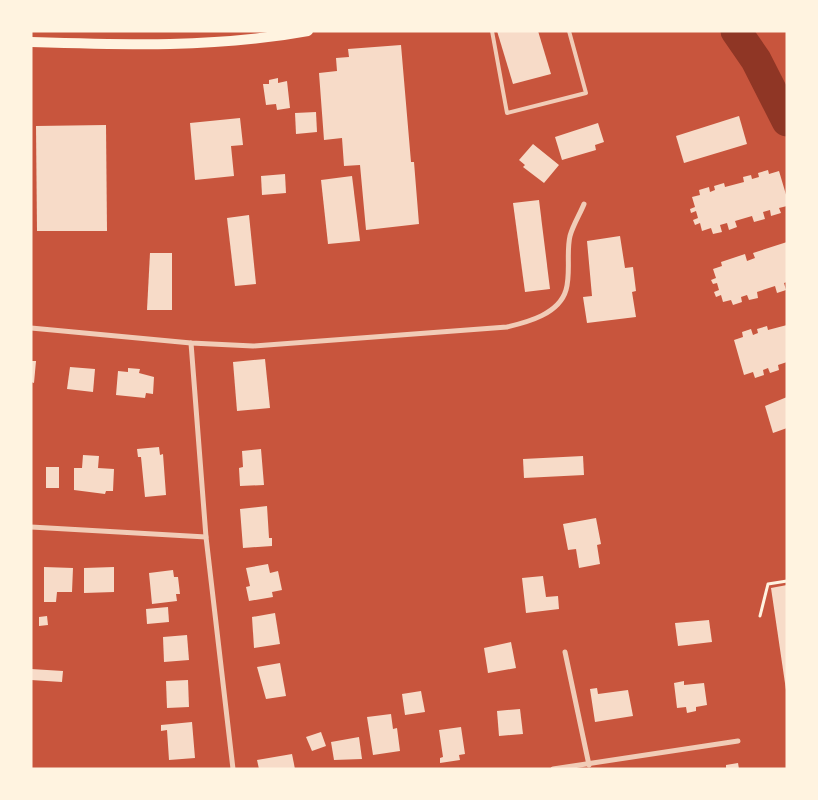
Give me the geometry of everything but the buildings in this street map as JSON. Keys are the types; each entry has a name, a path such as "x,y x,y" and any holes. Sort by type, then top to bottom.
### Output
{"main road":[{"path":"31,42 136,46 190,44 308,31"}],"street":[{"path":"31,328 191,343 253,346 506,327 525,323 544,314 561,300 566,289 570,236 584,204"},
{"path":"191,343 206,537 233,769"},
{"path":"31,527 206,537"},
{"path":"565,652 589,765"},
{"path":"553,769 738,741"}],"lane":[{"path":"492,31 507,113 586,93 569,31"}],"path":[{"path":"760,616 768,584 787,581"}],"waterway":[{"path":"736,31 756,60 787,121"}]}
